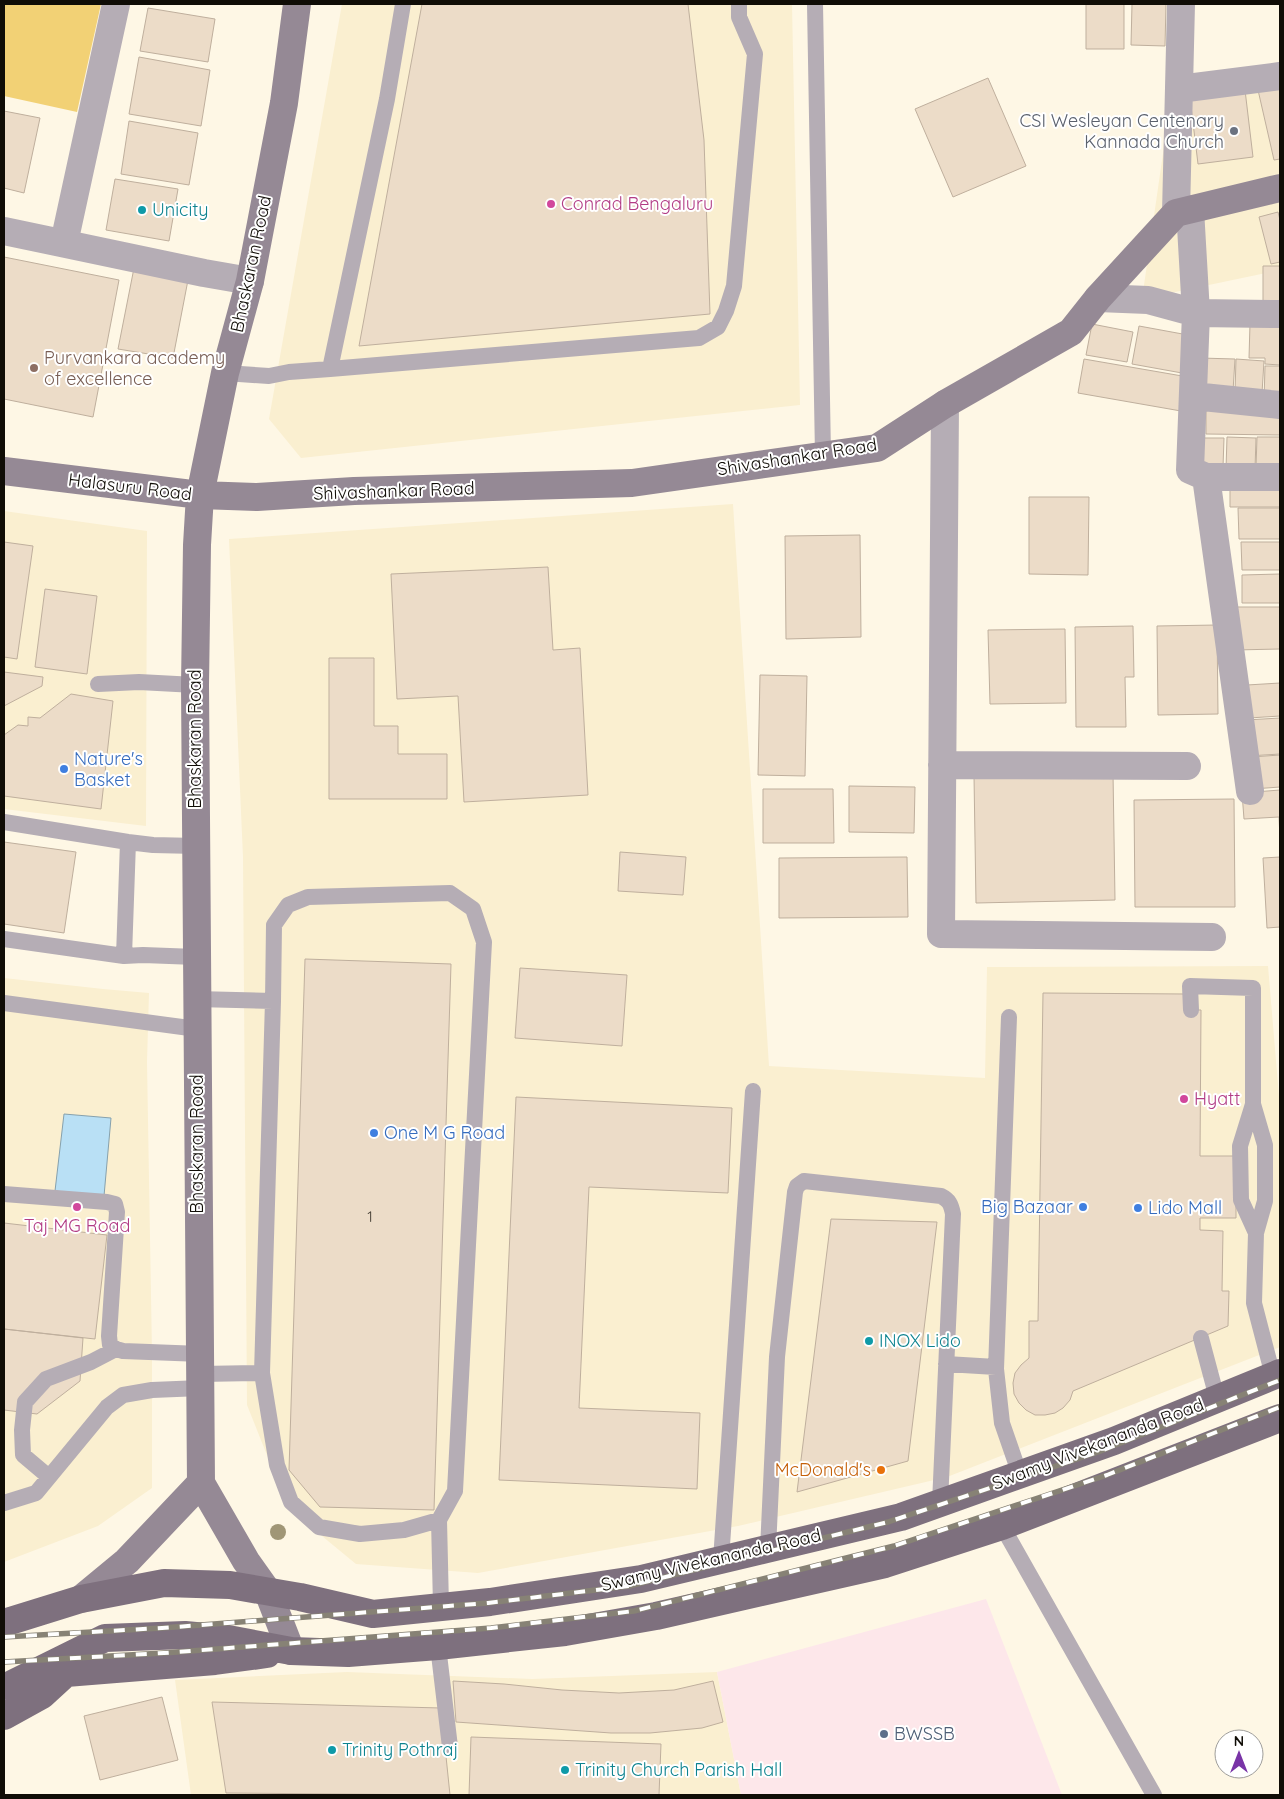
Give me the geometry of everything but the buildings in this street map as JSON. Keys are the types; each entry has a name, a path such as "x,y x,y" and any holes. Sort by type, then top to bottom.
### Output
{"main road":[{"name":"Bhaskaran Road","path":"291,1651 268,1592 246,1561 201,1483 194,685 200,495 225,373 250,281 284,103 297,4"},
{"path":"1183,211 1280,188"},
{"name":"Shivashankar Road","path":"258,497 364,491 632,483 877,448 945,404 1070,332 1098,298 1183,211"},
{"name":"Halasuru Road","path":"4,471 200,495 258,497"},
{"name":"Swamy Vivekananda Road","path":"4,1623 81,1599 164,1583 230,1585 300,1597 373,1614 490,1602 641,1579 901,1517 1114,1441 1276,1375"},
{"path":"6,1687 105,1638 185,1634 228,1639 291,1651 348,1653 438,1646 565,1632 656,1616 885,1564 1002,1526 1280,1418"},
{"path":"81,1599 127,1561 201,1483"},
{"path":"6,1687 66,1673 215,1661 291,1651"},
{"path":"4,1716 42,1695 66,1673"}],"street":[{"path":"64,243 116,4"},
{"path":"1181,4 1179,89 1183,211 1196,313 1190,470 1206,477 1280,476"},
{"path":"1179,89 1280,76"},
{"path":"4,231 250,281"},
{"path":"1098,298 1148,300 1196,313 1280,314"},
{"path":"1193,396 1280,405"},
{"path":"945,404 941,934 1212,937"},
{"path":"1206,477 1250,791"},
{"path":"942,765 1187,766"}],"lane":[{"path":"330,369 387,99 403,4"},
{"path":"225,373 269,376 289,372 699,338 718,327 726,311 734,286 755,54 739,17 739,4"},
{"path":"815,4 822,456"},
{"path":"98,684 139,682 194,685"},
{"path":"4,822 128,842 196,846"},
{"path":"124,956 128,842"},
{"path":"439,1520 404,1530 360,1534 319,1527 291,1502 277,1465 262,1373 274,925 288,906 308,896 450,893 473,909 484,942 455,1491 439,1520 441,1606"},
{"path":"4,939 124,956 196,957"},
{"path":"1191,1010 1190,986 1253,988 1253,1104 1265,1145 1266,1201 1256,1233 1254,1304 1276,1375"},
{"path":"196,999 273,1002"},
{"path":"4,1003 197,1029"},
{"path":"1009,1017 996,1367 1002,1423 1020,1475"},
{"path":"721,1560 753,1091"},
{"path":"1253,1104 1240,1146 1241,1200 1256,1233"},
{"path":"768,1549 777,1357 795,1192 797,1186 804,1181 941,1196 948,1200 952,1206 940,1503"},
{"path":"4,1194 115,1204 117,1212 108,1336 110,1345 116,1349 160,1354 201,1372"},
{"path":"1201,1338 1217,1398"},
{"path":"49,1477 23,1455 22,1430 25,1402 46,1379 91,1362 116,1349"},
{"path":"946,1364 996,1367"},
{"path":"4,1503 36,1493 107,1407 123,1395 152,1390 201,1372 262,1373"},
{"path":"1002,1526 1154,1795"},
{"path":"438,1646 450,1747"}],"shaded area":[{"path":"4,4 101,4 77,112 4,96"},
{"name":"Conrad Bengaluru","path":"342,4 792,4 800,405 301,458 269,419"},
{"path":"1280,76 1280,270 1142,299 1171,98"},
{"path":"733,504 769,1066 985,1078 987,967 1268,966 1280,1108 1280,1347 947,1477 738,1526 478,1573 356,1564 288,1508 247,1405 243,857 229,539"},
{"path":"4,511 147,531 146,826 4,809"},
{"name":"Taj MG Road","path":"4,978 149,993 147,1062 152,1353 152,1488 98,1526 4,1562"},
{"name":"BWSSB","path":"986,1599 1062,1795 741,1795 717,1672"},
{"path":"347,1672 532,1679 717,1672 741,1795 191,1795 175,1680"}],"water":[{"path":"64,1114 111,1118 104,1196 55,1191"}],"railway":[{"path":"4,1637 162,1628 488,1603 629,1586 888,1522 1098,1452 1280,1380"},
{"path":"4,1662 164,1653 491,1628 634,1611 894,1546 1107,1475 1280,1407"}],"place":[{"name":"CSI Wesleyan Centenary Kannada Church","path":"1234,131"},
{"name":"Conrad Bengaluru","path":"551,204"},
{"name":"Unicity","path":"142,210"},
{"name":"Purvankara academy of excellence","path":"34,368"},
{"name":"Nature's Basket","path":"64,769"},
{"name":"Hyatt","path":"1184,1099"},
{"name":"One M G Road","path":"374,1133"},
{"name":"Taj MG Road","path":"77,1207"},
{"name":"Big Bazaar","path":"1083,1207"},
{"name":"Lido Mall","path":"1138,1208"},
{"name":"INOX Lido","path":"869,1341"},
{"name":"McDonald's","path":"881,1470"},
{"name":"BWSSB","path":"884,1734"},
{"name":"Trinity Pothraj","path":"332,1750"},
{"name":"Trinity Church Parish Hall","path":"565,1770"}]}
